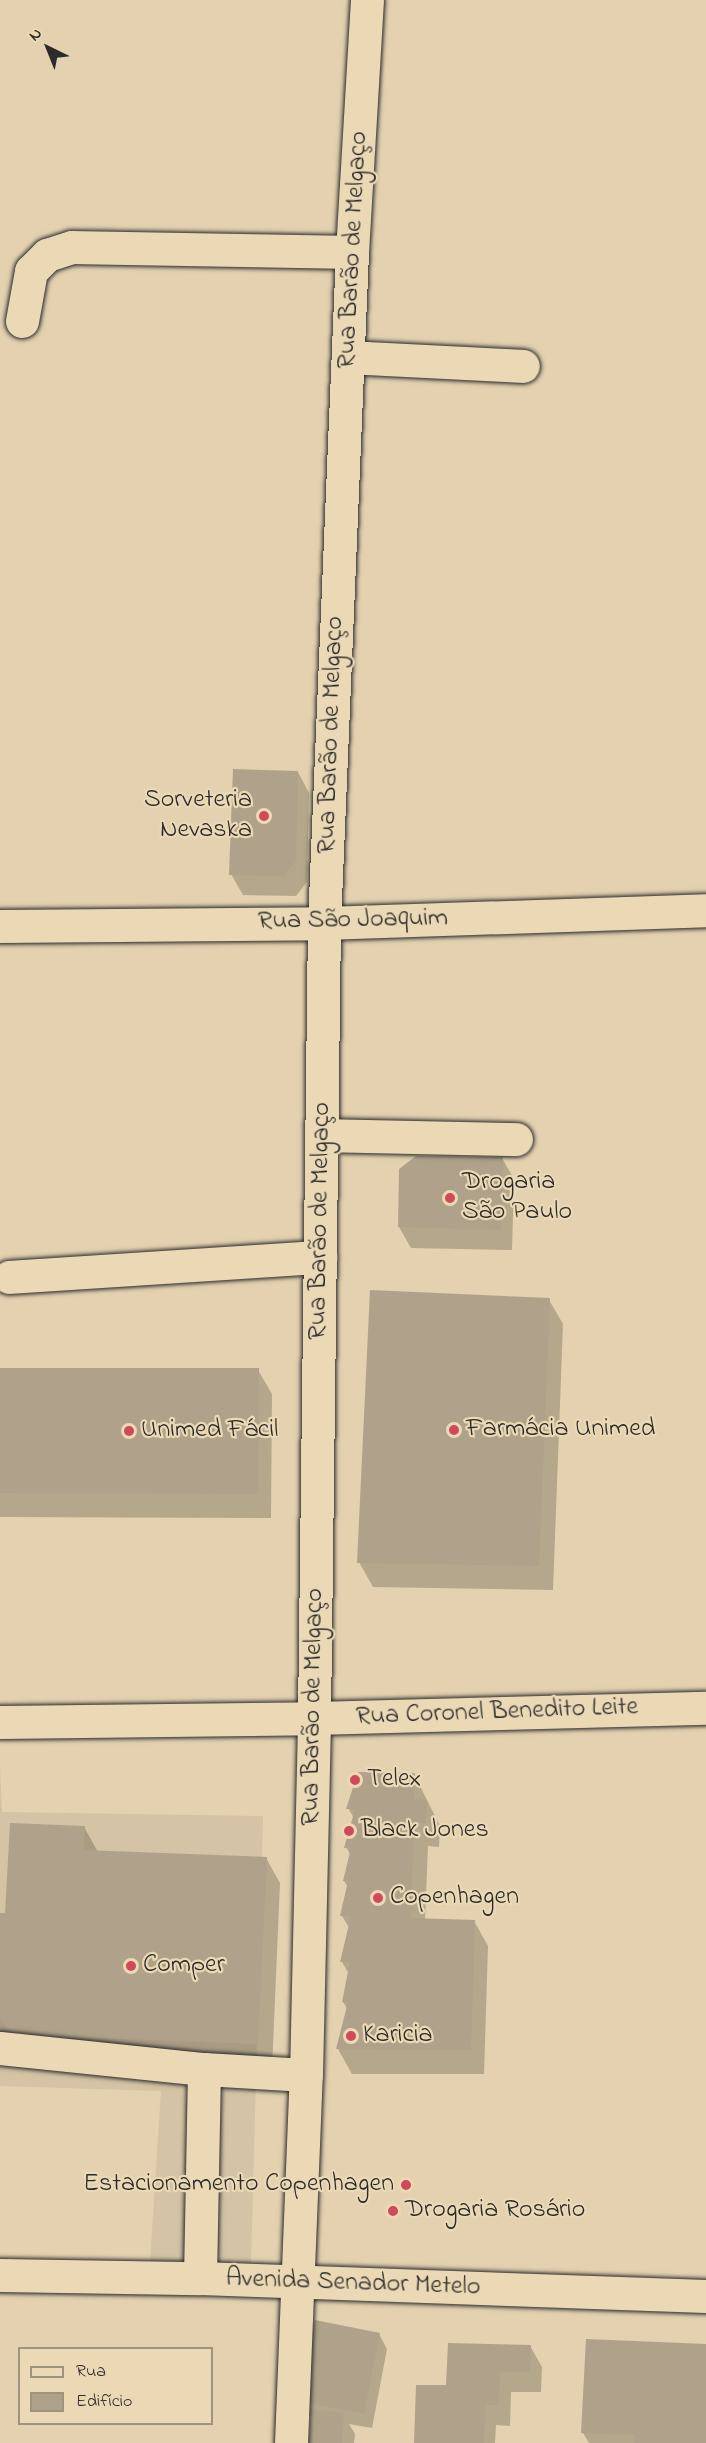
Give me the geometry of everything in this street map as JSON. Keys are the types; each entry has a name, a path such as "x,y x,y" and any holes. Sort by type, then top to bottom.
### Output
{"street":[{"name":"Rua Barão de Melgaço","path":"291,2443 306,2075 314,1718 324,923 352,252 367,0"},
{"path":"22,321 31,271 47,255 72,248 352,252"},
{"path":"348,357 523,366"},
{"name":"Rua São Joaquim","path":"0,926 324,923 706,910"},
{"path":"323,1135 516,1138"},
{"path":"9,1277 320,1257"},
{"name":"Rua Coronel Benedito Leite","path":"0,1722 314,1718 706,1708"},
{"path":"0,2048 204,2069 306,2075"},
{"path":"200,2278 204,2069"},
{"name":"Avenida Senador Metelo","path":"0,2275 200,2278 706,2296"}],"shaded area":[{"path":"0,1767 2,1812 263,1816 251,2265 150,2262 161,2091 0,2086"}],"building":[{"name":"Sorveteria Nevaska","path":"233,769 298,771 296,861 284,876 229,875"},
{"name":"Drogaria São Paulo","path":"416,1156 503,1157 501,1230 398,1227 399,1169"},
{"name":"Farmácia Unimed","path":"370,1290 550,1298 539,1566 357,1563"},
{"name":"Unimed Fácil","path":"0,1368 259,1368 258,1494 0,1493"},
{"name":"Copenhagen","path":"358,1772 415,1773 414,1799 427,1800 426,1823 414,1822 411,1918 475,1920 471,2050 336,2049 348,2002 342,2002 350,1962 340,1962 351,1916 340,1916 348,1881 343,1881 351,1848 344,1848 355,1809 346,1809"},
{"name":"Comper","path":"10,1823 85,1826 84,1850 267,1857 258,2044 13,2035 0,2019 0,1913 5,1913"},
{"path":"315,2320 380,2333 364,2414 299,2401"},
{"path":"586,2339 706,2344 706,2443 634,2443 635,2435 581,2433"},
{"path":"448,2343 531,2345 530,2372 500,2372 499,2405 485,2405 484,2443 414,2443 416,2385 446,2385"},
{"path":"311,2410 344,2412 342,2443 309,2443"}],"place":[{"name":"Sorveteria Nevaska","path":"264,816"},
{"name":"Drogaria São Paulo","path":"450,1198"},
{"name":"Farmácia Unimed","path":"454,1430"},
{"name":"Unimed Fácil","path":"129,1431"},
{"name":"Telex","path":"355,1780"},
{"name":"Black Jones","path":"349,1831"},
{"name":"Copenhagen","path":"378,1898"},
{"name":"Comper","path":"131,1966"},
{"name":"Karicia","path":"351,2036"},
{"name":"Estacionamento Copenhagen","path":"406,2185"},
{"name":"Drogaria Rosário","path":"393,2211"}]}
